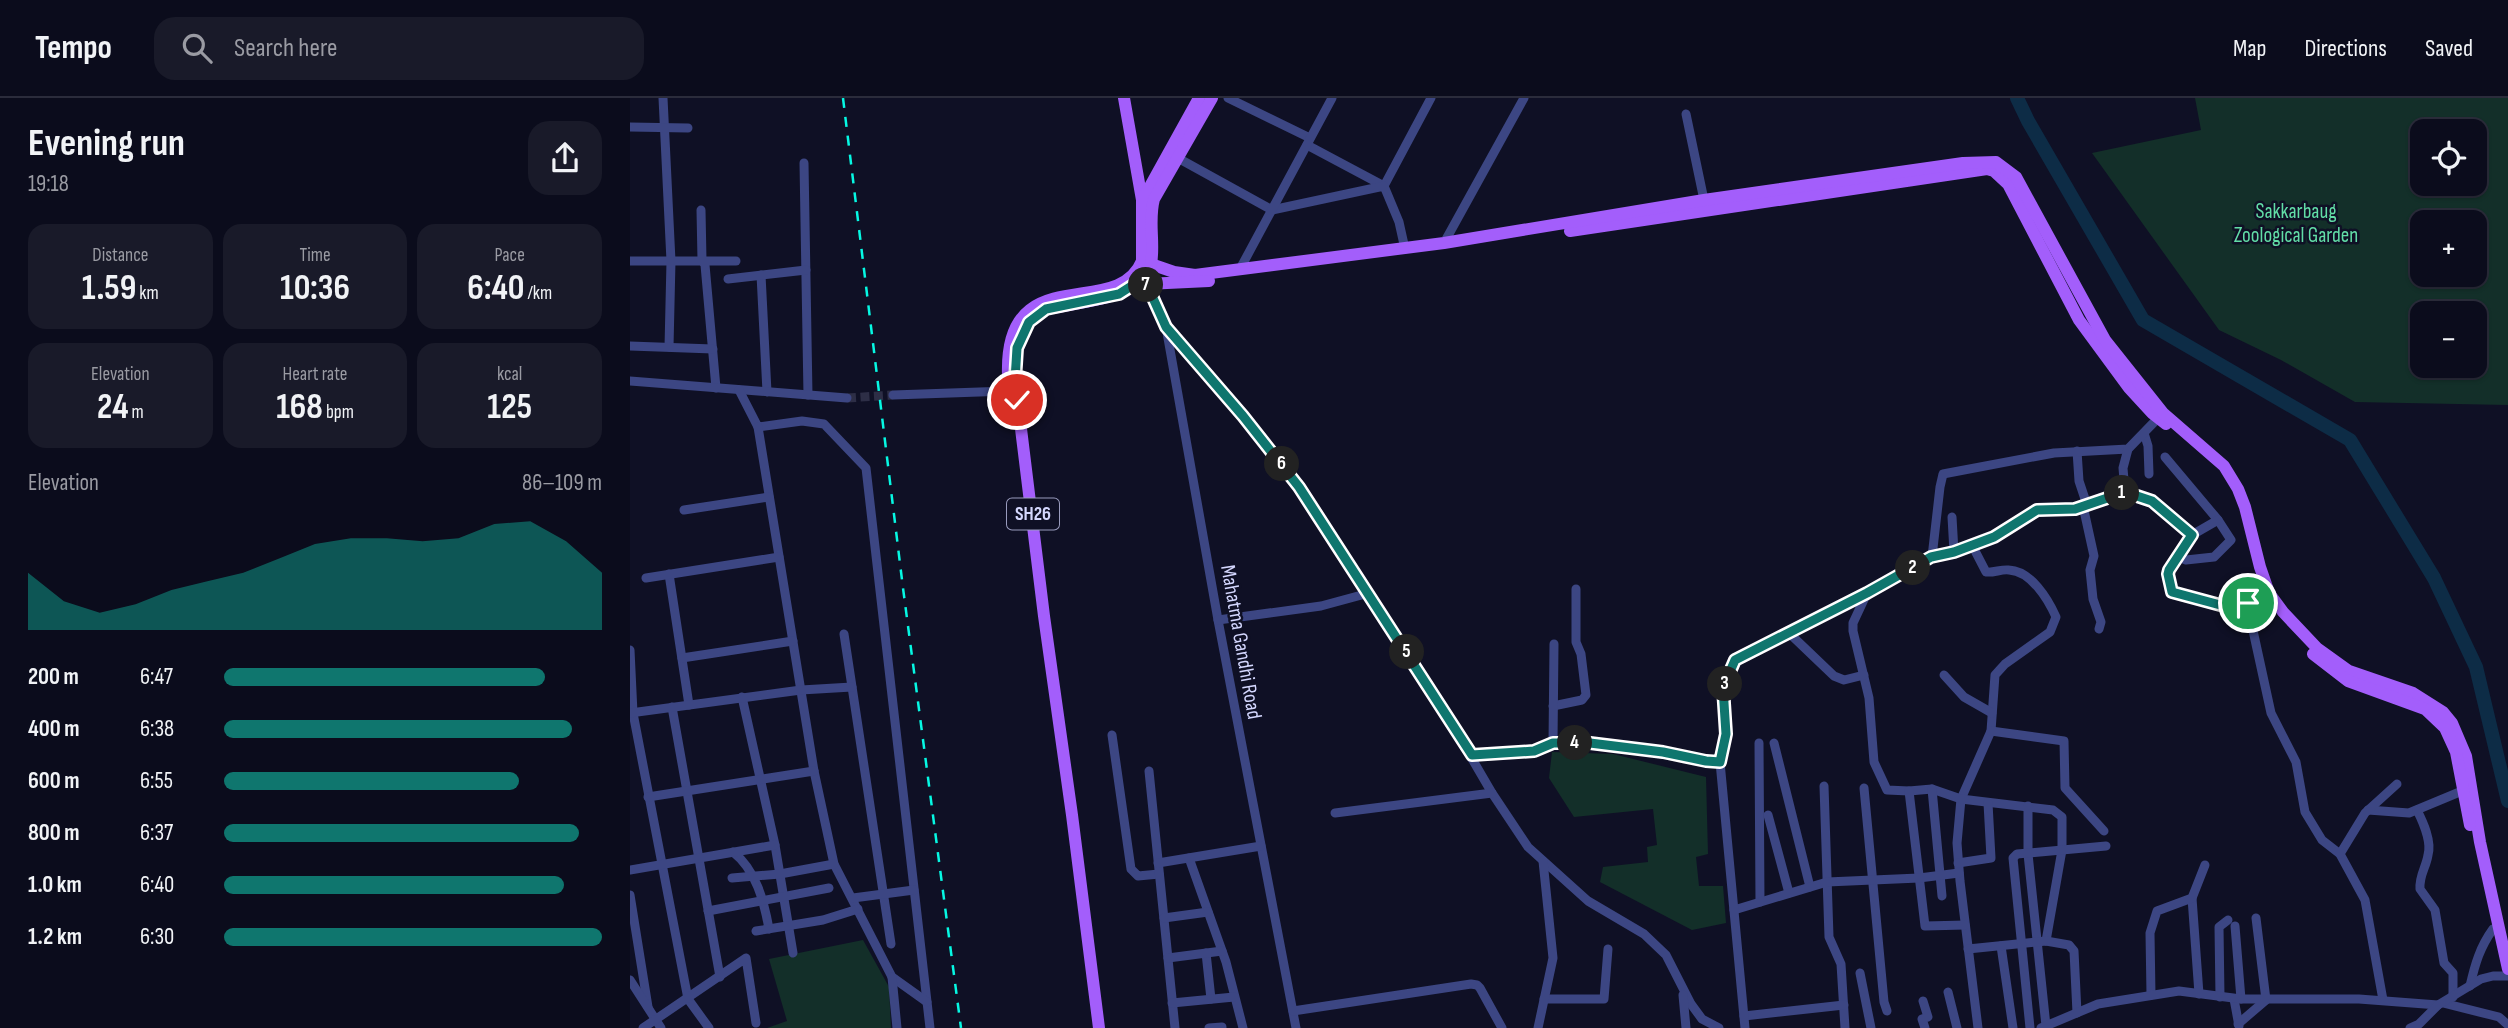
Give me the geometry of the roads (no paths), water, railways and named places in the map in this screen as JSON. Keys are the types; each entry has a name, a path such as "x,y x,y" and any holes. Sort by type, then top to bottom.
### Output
{"main road":[{"path":"1124,98 1142,201 1144,271"},
{"path":"1142,201 1199,98"},
{"path":"1144,271 1151,211 1160,187 1212,98"},
{"path":"1144,271 1184,274 1405,249 1704,200 1963,163 1996,162 2016,177 2105,340 2160,415"},
{"path":"1144,271 1192,283 1299,271 1987,169 1994,171 2008,184 2079,320 2129,388 2224,466 2238,489 2267,594 2287,630 2348,681 2411,702 2445,728 2452,741 2493,929 2507,976"},
{"path":"1142,201 1151,211"},
{"name":"SH26","path":"1096,1028 1008,391 1007,357 1015,329 1040,302 1099,291 1144,271"},
{"name":"SH26","path":"1096,1028 1072,815 1017,400 1015,361 1022,334 1038,314 1046,309 1119,294 1144,271"},
{"path":"2267,594 2299,631 2349,671 2413,693 2443,712 2452,723 2466,755 2480,842 2507,976"}],"street":[{"path":"663,98 671,261 669,347"},
{"path":"1228,98 1384,186 1399,222 1405,249"},
{"path":"1240,269 1332,98"},
{"path":"1176,158 1272,210 1384,186 1432,98"},
{"path":"1444,243 1524,98"},
{"path":"1686,114 1704,200"},
{"path":"630,127 688,128"},
{"path":"804,163 808,395"},
{"path":"701,210 702,260 705,265 716,388"},
{"path":"630,261 736,261"},
{"path":"728,279 806,270"},
{"name":"Mahatma Gandhi Road","path":"1144,271 1166,327 1218,620 1296,1028"},
{"path":"761,275 767,392"},
{"path":"1166,327 1278,458 1369,593 1528,847 1588,901 1644,934 1666,955 1691,1004 1702,1019 1719,1028"},
{"path":"630,346 713,349"},
{"path":"630,381 847,398"},
{"path":"739,390 758,427 814,771 834,864 892,977 897,1028"},
{"path":"893,395 1008,391"},
{"path":"2125,492 2123,468 2128,449 2160,415"},
{"path":"758,427 802,421 824,424 866,468 930,1028"},
{"path":"2144,433 2148,446 2149,474"},
{"path":"1932,557 1944,474 2054,453 2128,449"},
{"path":"2077,452 2079,481 2094,556 2090,569 2093,599 2101,622 2099,629"},
{"path":"2165,457 2218,520 2231,540 2214,557 2186,560 2179,557"},
{"path":"1745,1028 1720,762 1726,734 1723,688 1735,660 1932,557 1994,537 2037,510 2075,509 2125,492 2152,501 2192,535"},
{"path":"684,510 769,497"},
{"path":"1952,517 1954,552"},
{"path":"2218,520 2192,535 2170,567 2168,574 2172,592 2224,606 2248,603 2267,594"},
{"path":"1972,545 1986,572 2006,569 2026,575 2050,603 2056,617 2050,632 1994,675 1991,731 1961,799 1957,843 1978,1028"},
{"path":"646,578 779,557"},
{"path":"670,574 689,705"},
{"path":"1553,706 1582,700 1586,695 1581,654 1576,642 1576,589"},
{"path":"1218,620 1321,606 1369,593"},
{"path":"1867,593 1853,626 1869,698 1874,762 1887,790 1932,789 1961,799 2053,810 2062,817 2062,850 2042,942"},
{"path":"2248,603 2271,713 2296,762 2305,812 2322,841 2340,854 2365,900 2383,1000"},
{"path":"1789,633 1834,676 1844,680 1864,676"},
{"path":"844,634 891,944"},
{"path":"682,658 793,641"},
{"path":"1553,743 1554,644"},
{"path":"630,650 632,713 688,999 709,1028"},
{"path":"1944,675 1964,697 1992,713"},
{"path":"632,713 801,690 852,687"},
{"path":"742,697 775,845 793,953"},
{"path":"672,708 720,977"},
{"path":"1991,731 2064,741 2065,788 2104,831"},
{"path":"1112,735 1131,869 1138,876 1160,874"},
{"path":"1472,755 1534,751 1553,743 1590,743 1720,762"},
{"path":"1759,743 1760,902"},
{"path":"1774,743 1810,887"},
{"path":"648,797 814,771"},
{"path":"1149,771 1175,1028"},
{"path":"2340,854 2368,810 2397,784"},
{"path":"1824,786 1829,937 1841,964 1845,1028"},
{"path":"1864,788 1871,880 1887,1011"},
{"path":"1932,789 1942,895"},
{"path":"1909,791 1925,926 1965,925"},
{"path":"2368,810 2405,814 2462,791"},
{"path":"1335,813 1492,793"},
{"path":"1734,910 1827,882 1941,875 1991,859 1988,803"},
{"path":"2028,806 2028,854 2042,942 2043,1027 2098,1004 2179,990 2237,999 2383,1000 2441,1004 2500,1017 2508,1025"},
{"path":"2417,810 2424,824 2429,854 2422,868 2420,889 2435,910 2444,963 2453,973 2453,998"},
{"path":"1768,815 1789,894"},
{"path":"630,870 775,845"},
{"path":"1158,863 1261,846"},
{"path":"2030,1028 2012,858 2017,854 2106,846"},
{"path":"733,852 742,859 752,876 764,902 769,929"},
{"path":"1189,858 1222,951 1243,1028"},
{"path":"1538,1028 1553,958 1544,861"},
{"path":"732,878 780,874 834,864"},
{"path":"2199,994 2192,898 2205,865"},
{"path":"708,911 829,888"},
{"path":"853,898 914,890"},
{"path":"630,895 648,1007"},
{"path":"2151,995 2150,933 2157,911 2192,898"},
{"path":"756,931 823,920 858,909"},
{"path":"1164,918 1208,912"},
{"path":"2256,918 2266,1000"},
{"path":"2220,997 2219,927 2232,923 2239,1026"},
{"path":"2470,986 2479,952 2493,929"},
{"path":"1968,949 2042,942 2069,945 2074,951 2077,1013"},
{"path":"2001,946 2013,1028"},
{"path":"1544,999 1604,999 1608,949"},
{"path":"1168,958 1222,951"},
{"path":"1206,953 1212,999"},
{"path":"643,1028 659,1024 688,999 746,958 756,1023"},
{"path":"1860,973 1871,1028"},
{"path":"2410,1028 2470,986 2493,976 2507,976"},
{"path":"892,977 927,1002"},
{"path":"630,980 659,1024"},
{"path":"1293,1011 1471,984 1480,988 1502,1028"},
{"path":"1682,987 1686,1028"},
{"path":"1948,992 1957,1028"},
{"path":"1172,1003 1234,997"},
{"path":"2239,1026 2266,1000"},
{"path":"1923,1002 1928,1017 1922,1019 1925,1028"},
{"path":"1744,1016 1844,1005"},
{"path":"1209,1028 1222,1027"}],"waterway":[{"path":"2017,98 2143,320 2350,440 2434,578 2476,667 2508,801"}],"tunnel":[{"path":"847,398 893,395"}],"railway":[{"path":"843,98 903,588 961,1028"}],"park label":[{"name":"Sakkarbaug Zoological Garden","path":"2296,223"}]}
